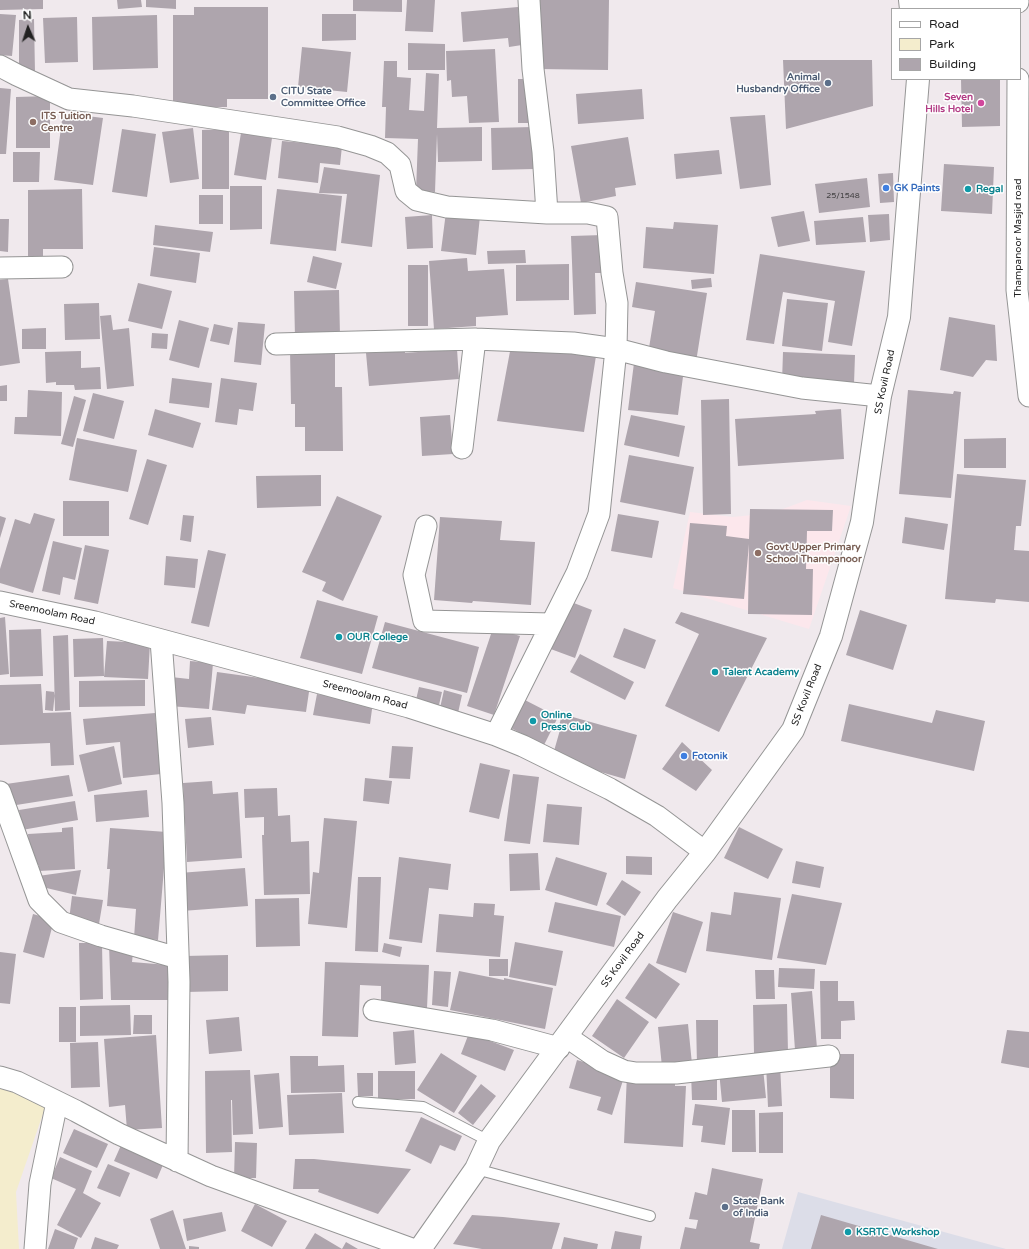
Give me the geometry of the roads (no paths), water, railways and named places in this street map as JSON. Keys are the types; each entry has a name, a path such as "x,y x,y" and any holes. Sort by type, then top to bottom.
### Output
{"street":[{"path":"529,0 532,69 543,152 547,212"},
{"path":"970,8 1021,7"},
{"path":"0,66 69,98 133,106 338,137 370,146 387,152 400,165 406,191 417,200 447,207 588,213 607,217 617,303 616,349 599,514 577,573 496,735"},
{"name":"SS Kovil Road","path":"420,1249 476,1169 489,1141 667,899 705,852 793,730 832,636 862,522 880,396 899,317 918,80"},
{"name":"Thampanoor Masjid road","path":"1018,80 1017,290 1029,396"},
{"path":"0,268 62,268"},
{"path":"276,344 475,340 573,343 616,349 666,362 802,388 880,396"},
{"path":"462,448 475,340"},
{"path":"426,526 414,575 424,621 551,624"},
{"name":"Sreemoolam Road","path":"0,602 95,622 409,707 496,735 523,746 610,789 657,816 705,852"},
{"path":"161,640 173,803 179,982 177,1161"},
{"path":"0,792 39,900 61,922 101,936 178,958"},
{"path":"374,1010 563,1042 624,1071 636,1073 676,1073 829,1056"},
{"path":"0,1077 17,1082 119,1134 212,1176 412,1249"},
{"path":"35,1249 40,1184 57,1102"}],"lane":[{"path":"358,1102 423,1107 489,1141"},
{"path":"476,1169 650,1216"}],"place":[{"name":"Animal Husbandry Office","path":"828,83"},
{"name":"CITU State Committee Office","path":"273,97"},
{"name":"Seven Hills Hotel","path":"981,103"},
{"name":"ITS Tuition Centre","path":"33,122"},
{"name":"GK Paints","path":"886,188"},
{"name":"Regal","path":"968,189"},
{"name":"Govt Upper Primary School Thampanoor","path":"758,553"},
{"name":"OUR College","path":"339,637"},
{"name":"Talent Academy","path":"715,672"},
{"name":"Online Press Club","path":"533,721"},
{"name":"Fotonik","path":"684,756"},
{"name":"State Bank of India","path":"725,1207"},
{"name":"KSRTC Workshop","path":"848,1232"}]}
